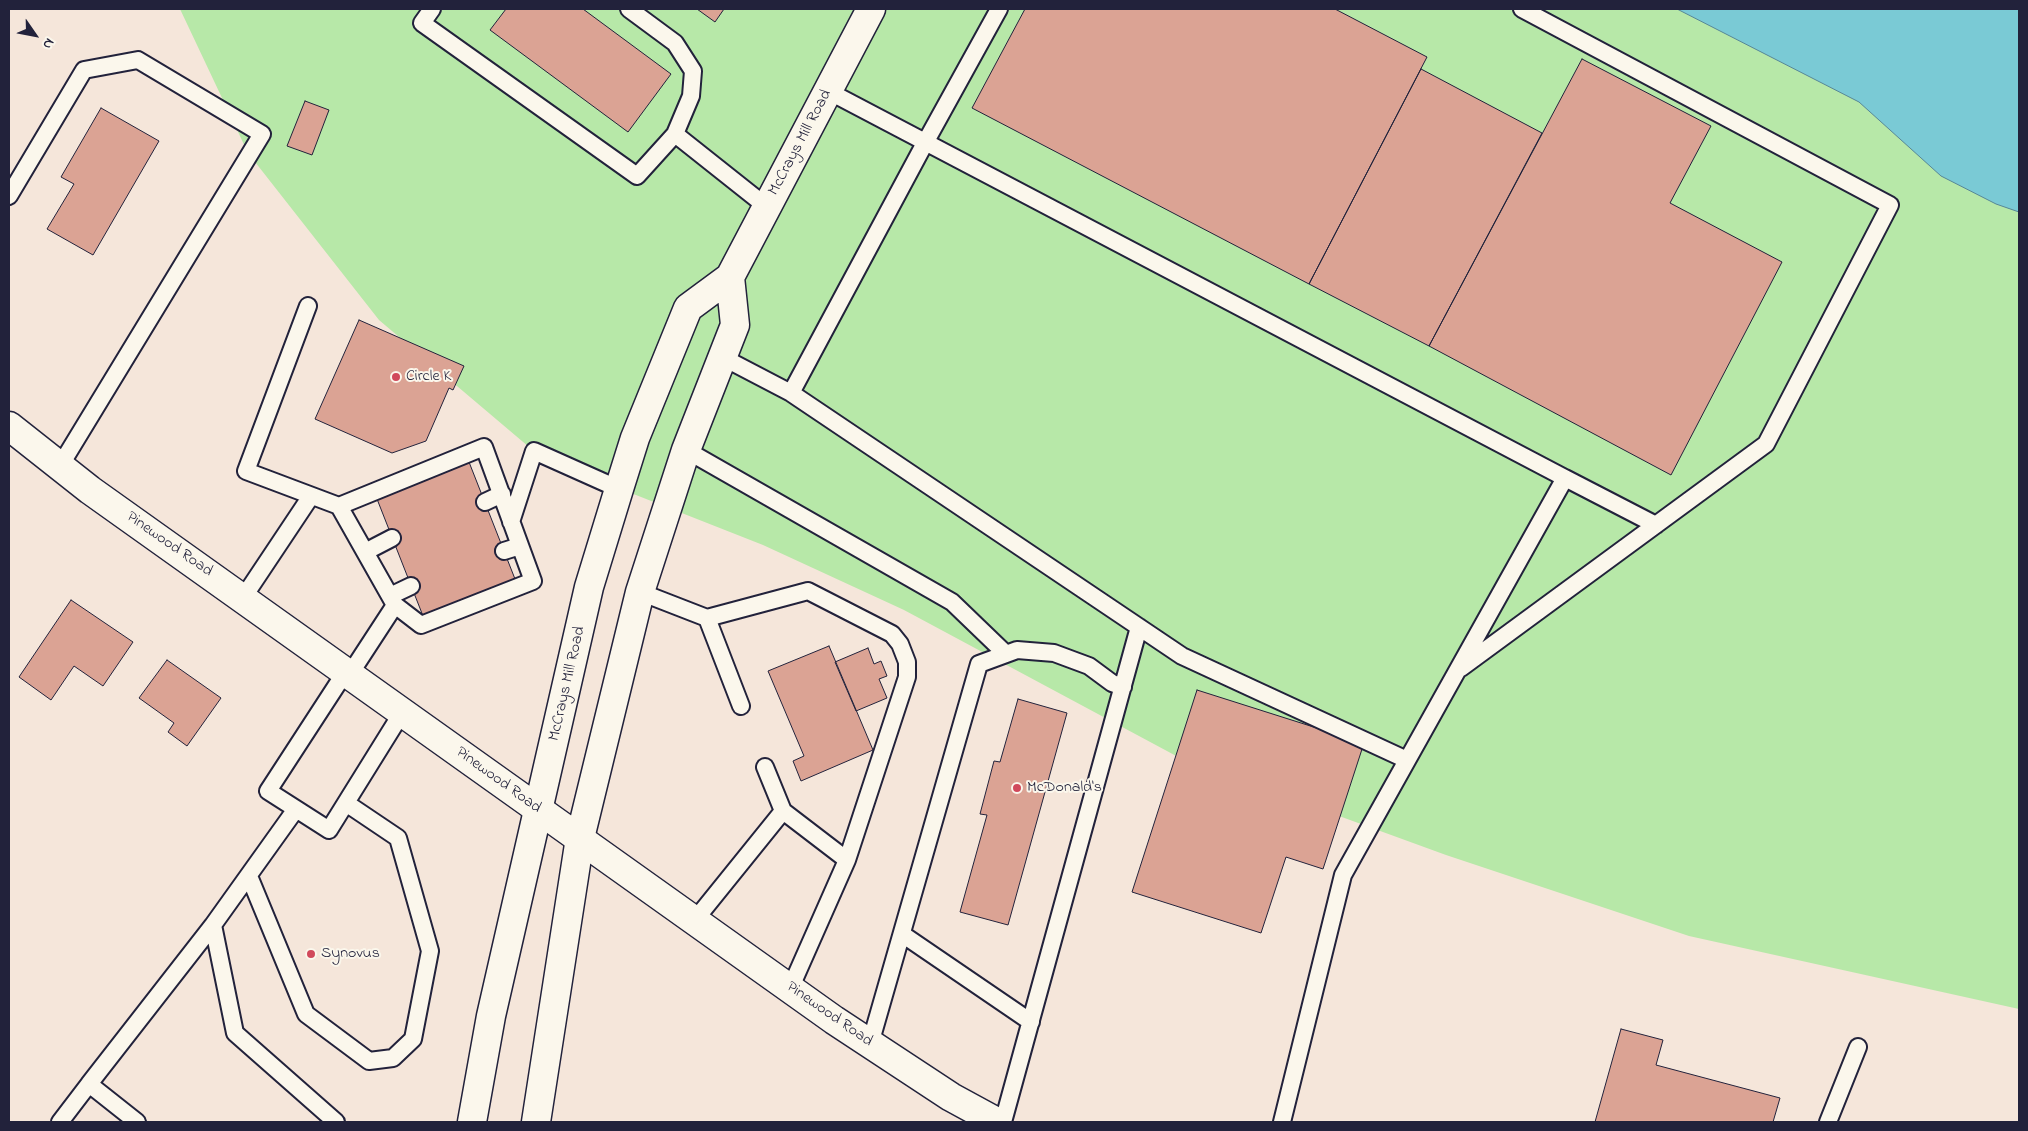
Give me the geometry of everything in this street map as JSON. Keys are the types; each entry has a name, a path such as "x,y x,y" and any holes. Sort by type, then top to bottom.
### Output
{"street":[{"name":"McCrays Mill Road","path":"472,1122 491,1016 589,587 635,438 688,308 730,277 871,9"},
{"path":"536,1122 580,838 640,592 686,450 735,325 730,277"},
{"name":"Pinewood Road","path":"9,426 90,490 403,711 539,811 696,920 790,989 951,1097 997,1122"}],"lane":[{"path":"432,9 422,22 637,176 675,134 691,96 693,71 675,43 629,9"},
{"path":"791,393 998,9"},
{"path":"1457,672 1766,444 1890,205 1522,9"},
{"path":"9,196 84,70 138,60 262,134 60,466"},
{"path":"828,91 1656,525"},
{"path":"675,134 767,207"},
{"path":"308,306 246,471 339,506 392,601 421,626 533,582 484,448 339,506"},
{"path":"722,357 791,393 1182,656 1407,760"},
{"path":"686,450 952,602 1006,654"},
{"path":"511,522 534,451 619,489"},
{"path":"1282,1122 1343,875 1565,478"},
{"path":"485,502 502,494"},
{"path":"243,598 311,496"},
{"path":"366,552 392,538"},
{"path":"504,551 520,546"},
{"path":"403,711 329,830 268,791 348,672 392,601 411,586"},
{"path":"640,592 707,618 808,591 892,634 900,644 907,662 907,676 847,860 790,989"},
{"path":"707,618 741,706"},
{"path":"1003,1122 1139,627"},
{"path":"870,1044 979,664 1017,650 1054,653 1088,666 1112,683 1123,687"},
{"path":"765,767 784,810 847,860"},
{"path":"249,876 306,1014 369,1061 393,1058 413,1039 430,951 398,838 346,803"},
{"path":"60,1122 213,925 296,809"},
{"path":"696,920 784,810"},
{"path":"213,925 235,1032 336,1122"},
{"path":"902,934 1031,1022"},
{"path":"1828,1122 1858,1047"},
{"path":"89,1084 137,1122"}],"green space":[{"path":"180,9 2019,9 2019,1009 1689,936 1446,855 1180,758 904,610 763,545 542,458 379,320 248,153"}],"water":[{"path":"1677,9 2019,9 2019,212 1996,204 1941,176 1859,102"}],"building":[{"path":"506,9 583,9 671,74 628,132 490,30"},
{"path":"697,9 724,9 715,22"},
{"path":"1025,9 1335,9 1427,57 1309,284 972,108"},
{"path":"1582,59 1711,126 1670,203 1782,262 1671,475 1429,346"},
{"path":"1421,69 1542,133 1429,346 1309,284"},
{"path":"305,101 329,110 312,155 287,146"},
{"path":"101,108 159,141 93,255 47,229 74,184 61,177"},
{"name":"Circle K","path":"359,320 464,366 453,390 449,388 426,441 392,453 315,419"},
{"path":"469,462 515,579 423,616 377,499"},
{"path":"71,600 133,642 103,686 74,666 51,700 19,677"},
{"path":"829,646 873,750 801,781 793,761 804,756 768,671"},
{"path":"868,648 874,664 881,661 887,676 879,679 887,698 856,711 835,662"},
{"path":"167,660 221,698 187,746 168,732 174,723 139,698"},
{"path":"1197,690 1364,743 1323,869 1286,857 1261,933 1132,892"},
{"name":"McDonald's","path":"1018,699 1067,713 1008,925 960,912 987,815 980,814 994,761 1000,762"},
{"path":"1621,1029 1663,1040 1656,1065 1780,1098 1773,1122 1595,1122"}],"place":[{"name":"Circle K","path":"396,377"},
{"name":"McDonald's","path":"1017,788"},
{"name":"Synovus","path":"311,954"}]}
